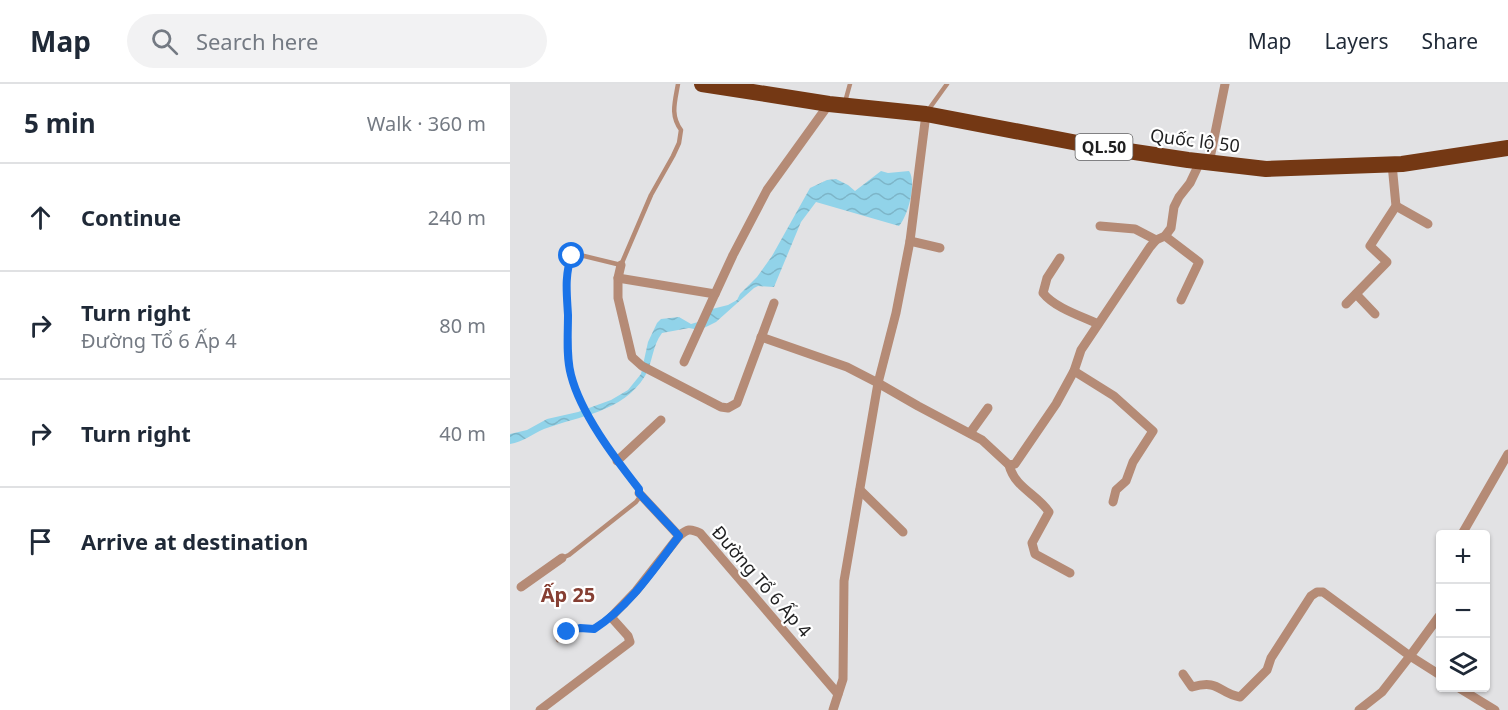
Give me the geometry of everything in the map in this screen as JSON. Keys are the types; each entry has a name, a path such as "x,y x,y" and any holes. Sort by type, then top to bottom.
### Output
{"highway":[{"name":"Quốc lộ 50","path":"702,84 836,105 926,114 1088,145 1266,169 1392,164 1508,148"}],"street":[{"path":"1009,465 1015,464 1056,404 1074,371 1081,350 1098,324 1161,238 1171,228 1174,207 1179,197 1204,162 1225,84"},
{"path":"684,362 691,342 767,190 836,105"},
{"path":"833,710 843,679 843,581 878,383 896,313 910,241 926,114"},
{"path":"1346,304 1387,262 1370,246 1396,206 1392,164"},
{"path":"1396,206 1428,224"},
{"path":"1100,226 1135,229 1161,238 1199,262 1181,300"},
{"path":"910,241 940,248"},
{"path":"1060,258 1047,278 1043,292 1046,297 1098,324"},
{"path":"621,265 618,278 618,298 632,357 651,370 721,407 729,408 737,404 774,303"},
{"path":"618,278 715,294"},
{"path":"1356,294 1375,314"},
{"path":"761,337 847,367 982,440 1009,465 1011,475 1017,483 1043,504 1049,512 1032,543 1035,554 1070,573"},
{"path":"1074,371 1114,396 1153,431 1133,462 1126,481 1116,490 1113,502"},
{"path":"970,433 988,408"},
{"path":"617,461 661,420"},
{"path":"1464,530 1508,454"},
{"path":"860,490 903,532"},
{"path":"540,710 630,642 628,636 611,617 636,591 679,536 639,493"},
{"name":"Đường Tổ 6 Ấp 4","path":"679,536 686,529 700,533 838,694"},
{"path":"521,587 562,558"},
{"path":"1183,674 1192,687 1211,683 1233,696 1240,697 1267,670 1271,658 1311,596 1317,592 1323,592 1436,672"},
{"path":"1359,710 1382,692 1436,620"},
{"path":"1467,692 1495,710"}],"lane":[{"path":"562,558 569,555 636,502 639,493 639,489 617,461 582,407 570,373 568,264 572,256 576,254 621,265 651,195 679,143 681,130 675,122 673,113 678,84"},
{"path":"836,105 850,84"},
{"path":"926,114 947,84"},
{"path":"558,640 573,629 594,629 611,617"}],"water":[{"path":"881,171 888,173 909,171 911,176 912,191 899,226 816,202 801,222 774,287 754,288 716,322 699,330 689,328 662,333 656,343 645,376 625,398 599,411 544,429 510,444 510,434 527,430 547,419 578,412 611,400 628,390 641,374 648,342 661,319 679,317 691,324 705,320 712,309 737,300 772,256 810,188 827,180 836,179 855,191"}],"district":[{"name":"Ấp 25","path":"568,594"}],"route":[{"path":"567,632 580,628 594,629 611,617 636,591 679,536 639,493 639,489 617,461 582,407 570,373 567,293 568,264 572,256"}]}
